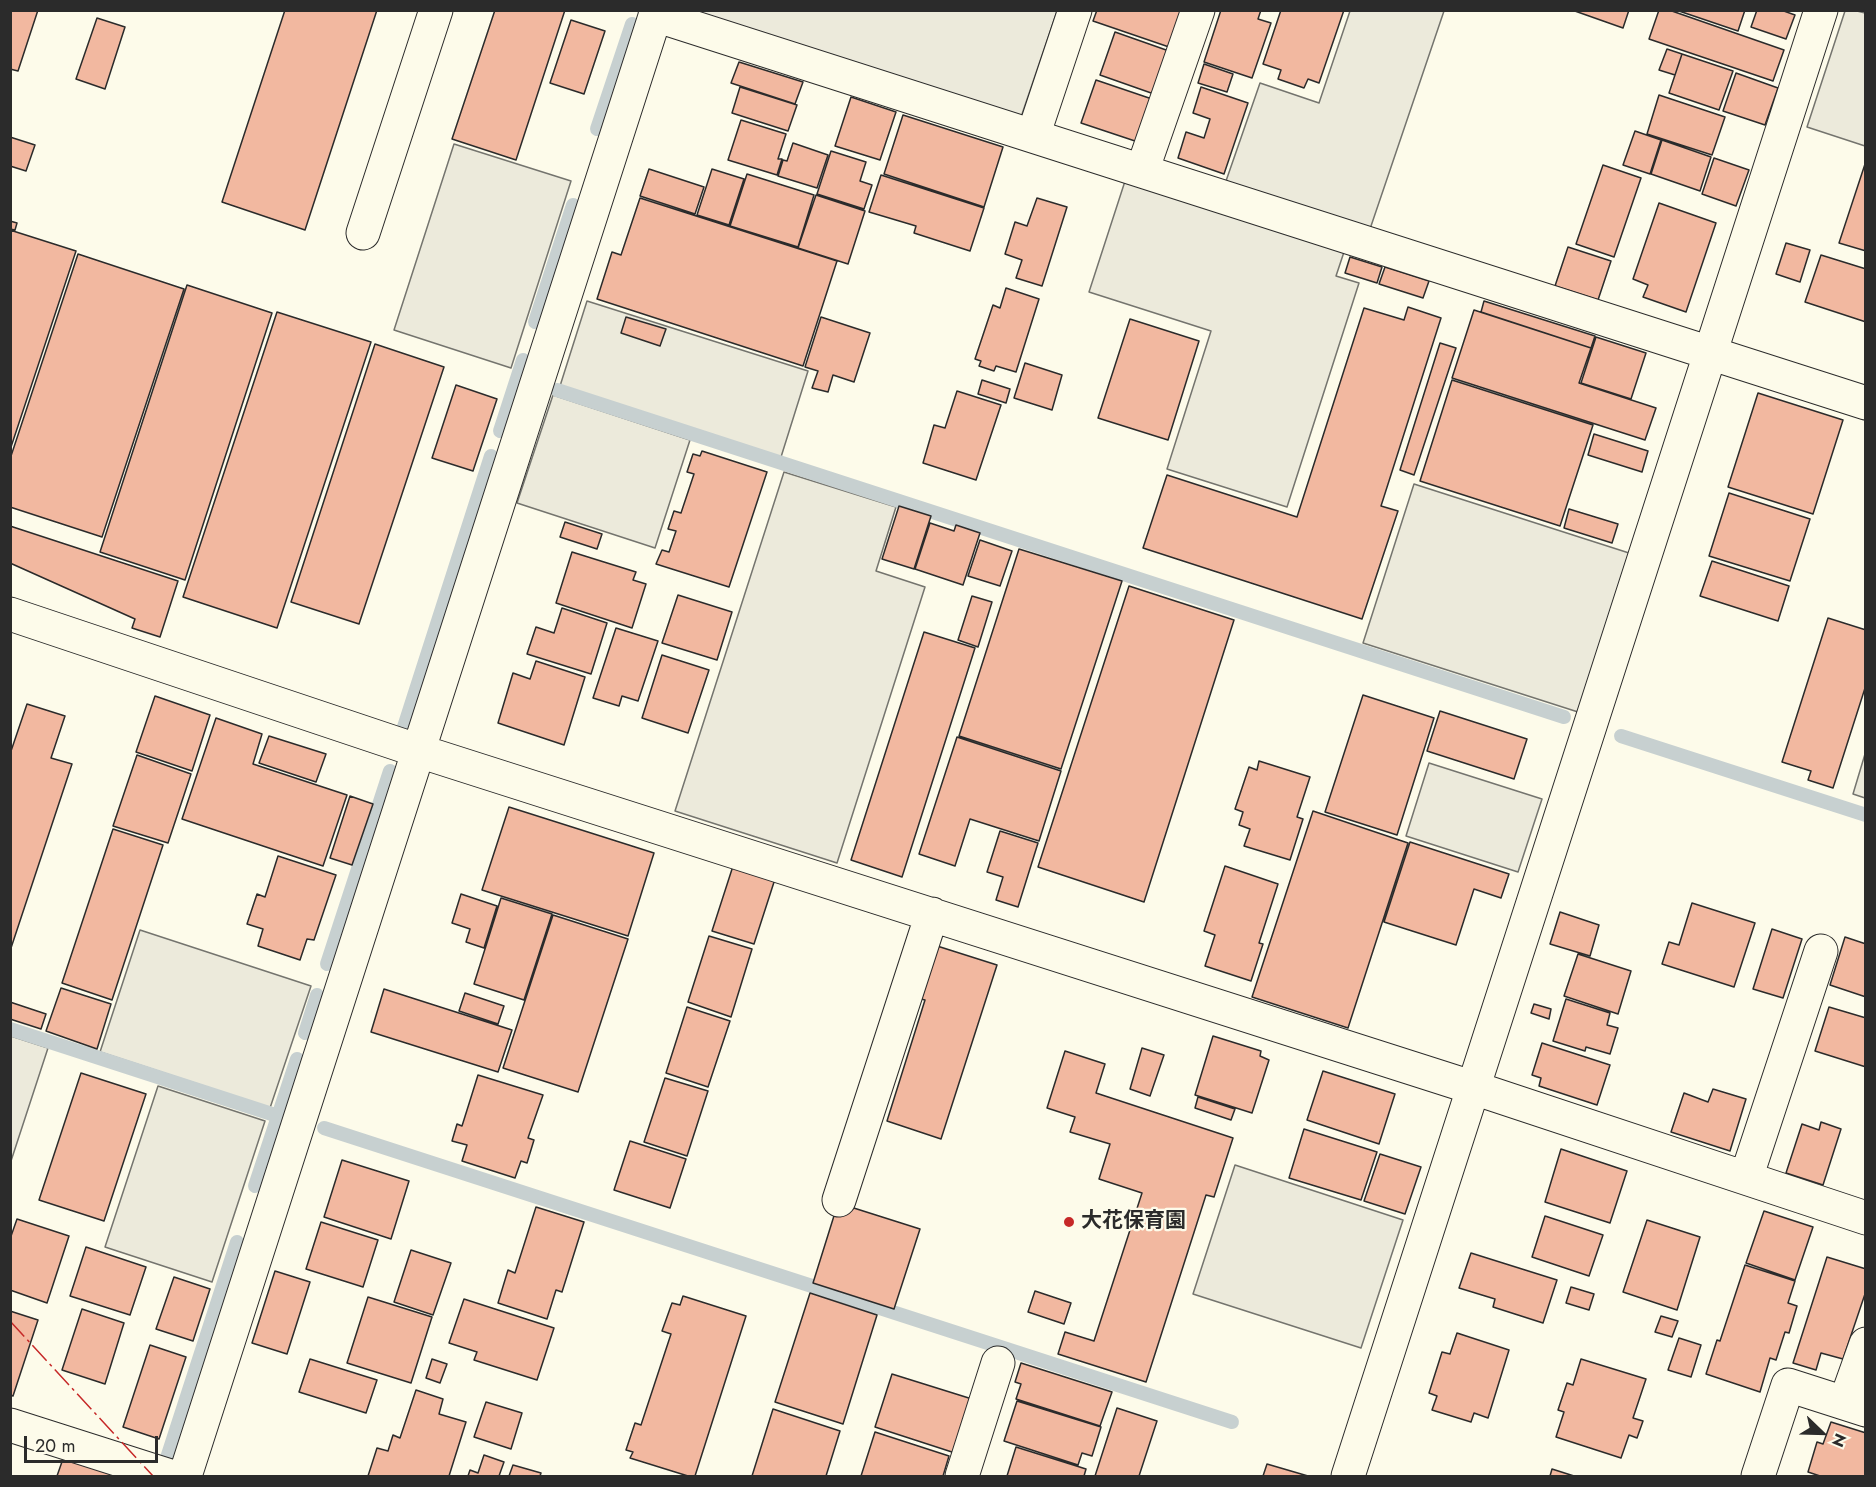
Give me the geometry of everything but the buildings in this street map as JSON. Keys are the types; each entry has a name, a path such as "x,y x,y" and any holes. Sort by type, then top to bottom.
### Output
{"street":[{"path":"363,233 436,10"},
{"path":"1033,136 1075,10"},
{"path":"1142,171 1198,10"},
{"path":"1348,1476 1821,10"},
{"path":"185,1476 656,13 1866,403"},
{"path":"10,614 419,751 1474,1088 1866,1218"},
{"path":"839,1200 932,915"},
{"path":"1746,1178 1821,951"},
{"path":"1758,1476 1788,1385 1855,1407 1866,1344"},
{"path":"962,1476 998,1363"},
{"path":"10,1425 170,1476"}],"shaded area":[{"path":"688,11 1057,11 1019,123"},
{"path":"1350,11 1444,11 1370,229 1226,181 1260,83 1319,103"},
{"path":"1845,11 1865,13 1865,146 1807,127"},
{"path":"454,144 571,181 511,368 394,330"},
{"path":"1127,175 1346,246 1336,276 1359,283 1287,507 1167,469 1211,331 1089,292"},
{"path":"587,301 808,371 781,457 560,386"},
{"path":"553,395 690,440 655,548 517,503"},
{"path":"784,472 896,507 876,571 925,587 837,863 675,811"},
{"path":"1414,484 1629,553 1578,712 1363,643"},
{"path":"1865,754 1865,798 1853,794"},
{"path":"1429,763 1542,799 1518,872 1406,836"},
{"path":"140,930 311,986 270,1108 100,1052"},
{"path":"10,1036 48,1048 11,1161"},
{"path":"158,1086 265,1121 212,1282 105,1247"},
{"path":"1235,1165 1403,1220 1361,1348 1193,1294"}],"waterway":[{"path":"597,129 632,24"},
{"path":"535,322 573,205"},
{"path":"500,431 523,360"},
{"path":"557,390 1564,717"},
{"path":"404,727 491,456"},
{"path":"1621,736 1866,815"},
{"path":"327,964 390,771"},
{"path":"305,1033 317,995"},
{"path":"10,1029 278,1116"},
{"path":"255,1186 297,1059"},
{"path":"324,1128 1232,1422"},
{"path":"167,1458 237,1242"}],"power":[{"path":"10,1321 153,1476"}],"place":[{"name":"大花保育園","path":"1069,1222"}]}
